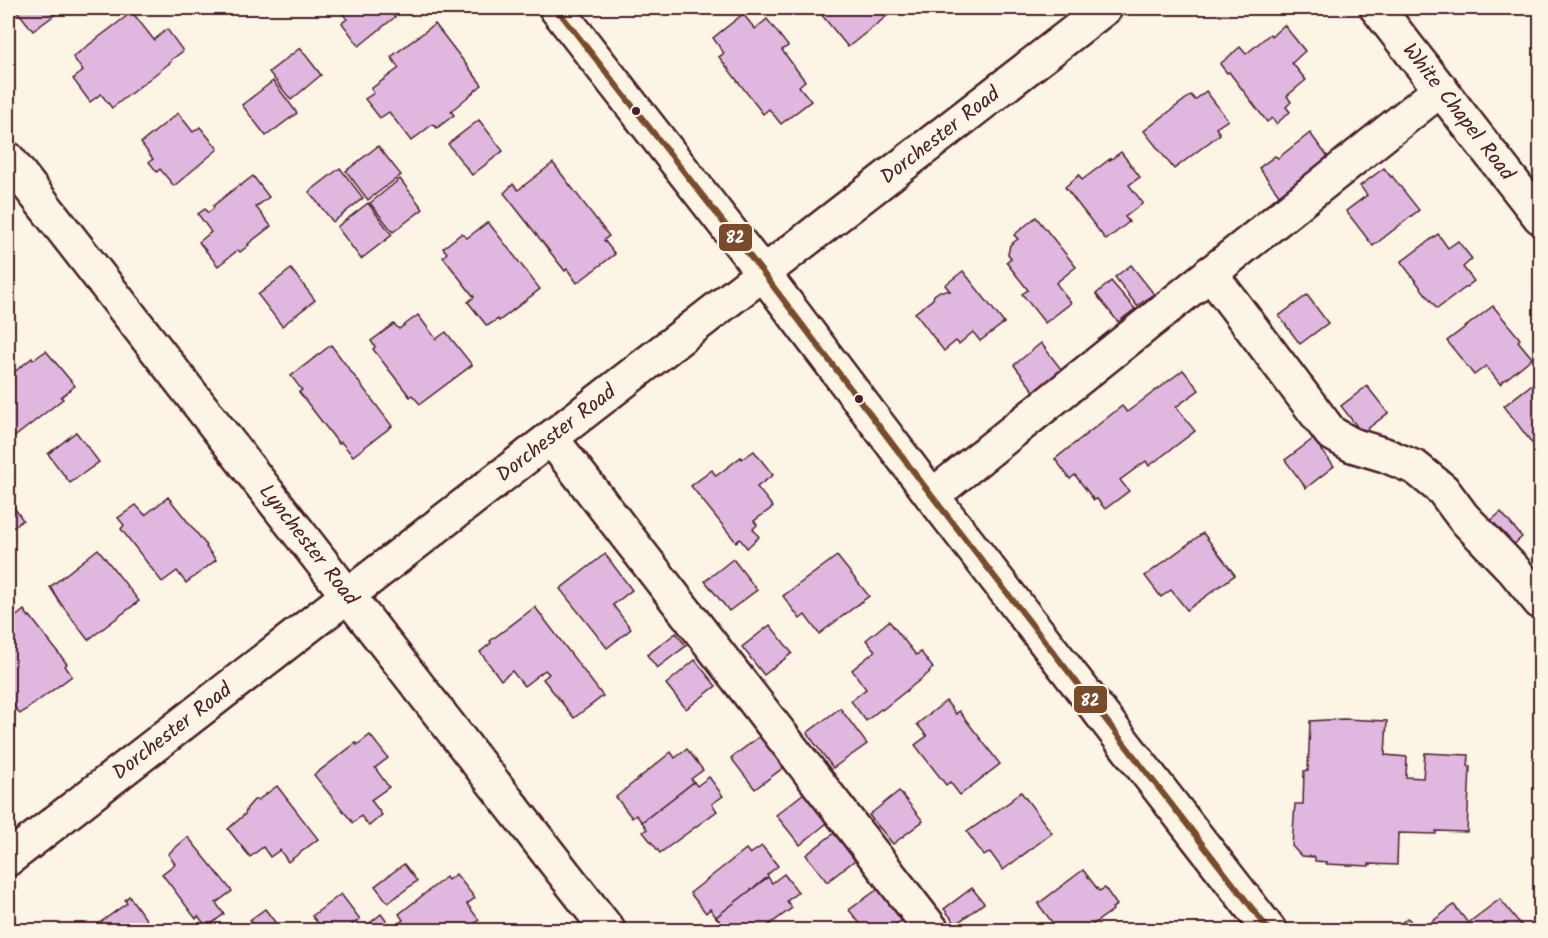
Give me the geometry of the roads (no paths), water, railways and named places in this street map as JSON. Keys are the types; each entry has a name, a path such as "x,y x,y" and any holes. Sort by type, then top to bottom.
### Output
{"street":[{"path":"556,8 764,273 932,496 1269,930"},
{"name":"Dorchester Road","path":"8,860 1105,8"},
{"name":"White Chapel Road","path":"1377,8 1540,217"},
{"path":"932,496 1441,89"},
{"name":"Lynchester Road","path":"8,159 608,930"},
{"path":"1210,273 1331,433 1352,445 1416,468 1443,490 1463,517 1514,570 1540,602"},
{"path":"551,438 932,930"}]}
